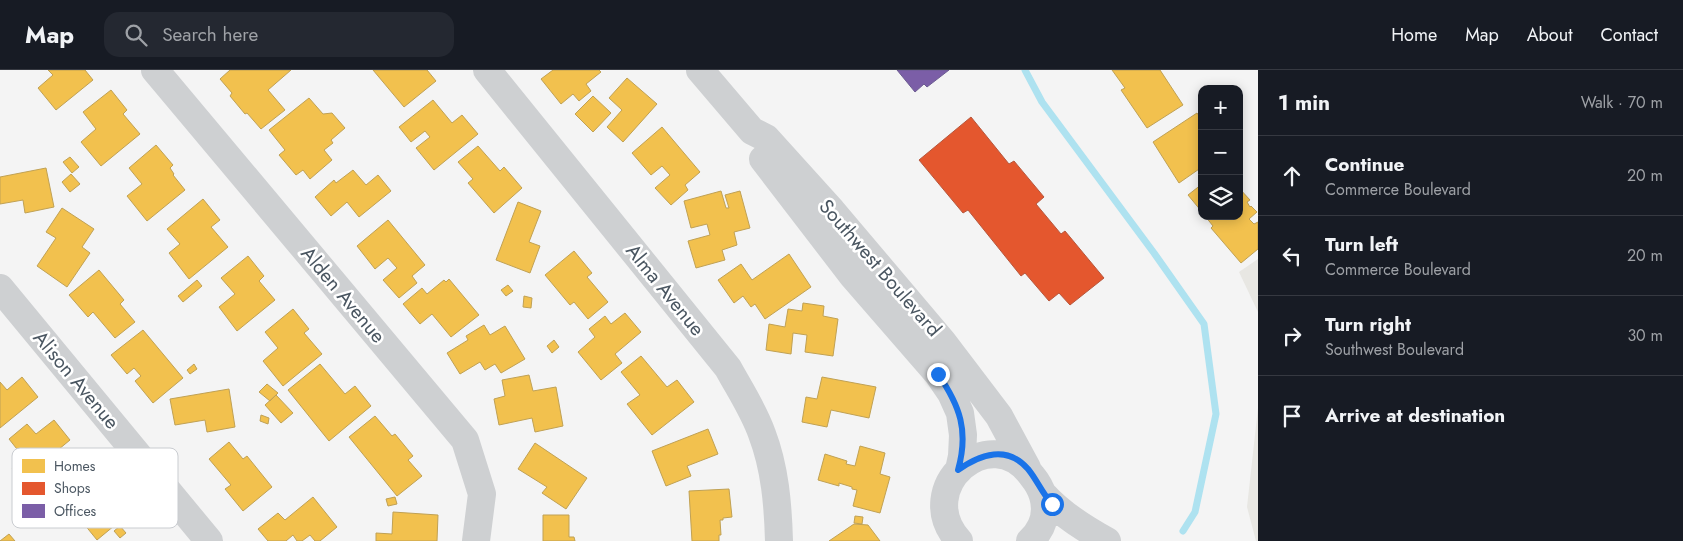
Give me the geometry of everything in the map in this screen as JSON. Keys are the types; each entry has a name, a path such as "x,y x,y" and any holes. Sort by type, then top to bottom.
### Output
{"street":[{"name":"Alden Avenue","path":"155,70 465,440 482,494 476,541"},
{"name":"Alma Avenue","path":"487,70 728,368 746,399 762,434 773,472 778,506 780,541"},
{"name":"Southwest Boulevard","path":"700,70 752,131 766,138 832,211 942,340 999,416 1043,494"},
{"name":"Southwest Boulevard","path":"752,131 754,147 760,155 852,275 938,374 951,393 960,412 963,435 962,456 958,470"},
{"name":"Alison Avenue","path":"0,288 132,448"},
{"path":"951,535 944,512 944,501 946,490 958,470 981,456 995,454 1006,454 1016,458 1027,468"},
{"path":"1030,541 1040,530 1045,518 1043,494"},
{"path":"1043,494 1068,518 1106,541"},
{"name":"Alison Avenue","path":"178,503 209,541"}],"shaded area":[{"path":"1258,259 1258,312 1239,272"},
{"path":"1258,408 1258,541 1256,541 1247,507"}],"building: Homes":[{"path":"48,70 85,70 93,80 56,110 38,88 53,75"},
{"path":"230,70 291,70 268,90 285,110 261,129 230,96 232,93 220,79"},
{"path":"373,70 427,70 436,81 404,107"},
{"path":"553,70 599,70 601,72 586,84 591,91 579,101 573,94 561,104 541,79"},
{"path":"1112,70 1160,70 1183,105 1147,128 1121,90 1125,88"},
{"path":"627,78 657,104 623,142 607,127 622,110 609,98"},
{"path":"111,90 127,110 123,114 140,134 101,166 81,142 96,129 83,112"},
{"path":"593,96 611,113 593,132 575,114"},
{"path":"309,98 323,114 332,113 345,128 331,140 333,143 324,150 332,160 310,179 303,170 296,175 279,155 285,150 269,130"},
{"path":"433,100 452,123 462,115 478,134 434,170 416,148 430,137 425,131 411,142 399,127"},
{"path":"1197,113 1198,170 1179,183 1153,142"},
{"path":"662,127 700,172 685,185 688,190 671,205 655,188 670,175 662,166 651,175 632,153"},
{"path":"156,145 173,165 170,168 173,175 185,190 147,221 127,196 142,184 129,168"},
{"path":"478,146 500,171 504,167 522,188 494,213 468,183 473,179 458,162"},
{"path":"70,157 79,167 72,173 63,162"},
{"path":"46,168 54,207 25,213 23,200 0,204 0,177"},
{"path":"353,170 366,185 378,175 391,191 359,217 347,202 331,216 315,197 334,180 336,183"},
{"path":"71,174 80,184 70,192 62,182"},
{"path":"1198,187 1198,207 1188,195"},
{"path":"721,191 726,208 729,208 725,195 740,191 750,228 734,232 737,245 722,250 725,260 696,268 688,241 710,235 707,224 691,228 684,201"},
{"path":"1243,192 1250,200 1247,202 1250,207 1257,212 1249,219 1254,224 1258,222 1258,249 1241,263 1211,228 1213,226 1208,220 1243,220"},
{"path":"203,199 220,220 211,227 228,247 189,279 169,253 180,244 167,229"},
{"path":"518,202 541,211 529,242 540,246 530,273 496,260"},
{"path":"62,208 94,229 82,247 90,253 67,287 37,266 56,238 46,232"},
{"path":"388,220 425,265 412,276 417,283 399,298 383,280 397,268 388,258 375,269 357,246"},
{"path":"574,251 592,273 587,277 608,302 588,319 574,302 570,305 545,275"},
{"path":"789,254 811,287 765,319 755,304 751,307 743,296 734,303 718,280 741,264 752,280"},
{"path":"248,256 264,276 259,281 275,300 237,331 219,307 235,294 221,278"},
{"path":"99,270 124,300 120,304 135,322 115,338 93,312 88,317 69,295"},
{"path":"449,279 479,315 451,337 432,314 420,324 403,304 422,288 427,294 444,280 446,282"},
{"path":"197,280 202,286 183,302 178,296"},
{"path":"508,285 513,291 506,296 501,290"},
{"path":"524,296 532,298 531,308 523,307"},
{"path":"803,303 824,306 823,316 838,319 833,356 805,352 807,335 793,333 791,354 766,350 769,324 785,327 788,309 802,311"},
{"path":"293,309 309,329 304,333 322,354 283,386 263,361 278,348 265,332"},
{"path":"625,313 641,332 615,354 622,363 601,380 578,352 595,337 589,329 605,316 611,324"},
{"path":"484,325 490,335 505,326 525,359 501,373 495,364 485,370 480,362 460,374 447,353 468,340 466,336"},
{"path":"143,330 183,378 153,403 135,381 141,376 134,368 127,374 111,355"},
{"path":"554,340 559,347 552,353 547,346"},
{"path":"641,356 667,387 677,380 694,402 652,435 627,404 640,395 621,372"},
{"path":"194,364 197,369 190,374 187,370"},
{"path":"320,364 345,394 355,386 371,406 329,441 288,390"},
{"path":"529,375 533,391 556,387 563,426 535,432 532,418 499,425 494,399 505,396 502,380"},
{"path":"22,377 38,397 0,428 0,382 7,390"},
{"path":"822,377 876,387 869,418 831,410 827,427 802,422 806,397 817,399"},
{"path":"267,384 278,393 270,401 259,392"},
{"path":"229,389 235,427 207,432 205,420 175,425 170,399"},
{"path":"276,395 293,413 281,423 265,405"},
{"path":"261,415 269,418 268,424 260,421"},
{"path":"375,416 392,436 395,434 413,456 408,460 422,476 397,496 349,437"},
{"path":"54,420 70,440 60,448 16,448 9,439 27,424 36,434"},
{"path":"708,429 718,454 687,466 691,476 666,486 652,451"},
{"path":"229,442 243,459 247,456 272,487 243,511 225,489 231,485 209,459"},
{"path":"535,443 587,478 566,509 542,493 547,487 518,469"},
{"path":"860,446 885,453 880,474 890,477 880,513 853,506 857,490 852,489 852,487 839,483 839,486 818,480 825,454 847,461 846,464 855,466"},
{"path":"729,489 732,517 720,520 721,535 719,535 719,541 692,541 689,491"},
{"path":"313,497 337,527 320,541 315,541 310,535 302,541 297,541 293,535 286,541 268,541 258,529 278,513 285,520"},
{"path":"395,497 397,504 388,506 386,499"},
{"path":"393,512 438,515 437,541 376,541 376,533 392,534"},
{"path":"543,515 569,515 569,537 574,537 575,541 543,541"},
{"path":"855,516 863,517 862,524 854,523"},
{"path":"854,524 868,525 880,541 829,541"},
{"path":"87,528 112,528 97,540"},
{"path":"122,528 126,533 120,538 114,531"},
{"path":"9,534 15,541 0,541"}],"building: Shops":[{"path":"971,117 1009,164 1014,161 1044,197 1036,204 1061,234 1065,231 1104,278 1070,305 1059,293 1049,301 1025,273 1021,276 968,210 963,213 919,160"}],"building: Offices":[{"path":"897,70 949,70 927,87 924,84 915,92"}],"waterway":[{"path":"1025,70 1042,102 1204,324 1216,414 1195,512 1183,531"}],"route":[{"path":"938,374 951,393 960,412 963,435 962,456 958,470 981,456 1006,454 1016,458 1027,468 1043,494 1052,504"}]}
